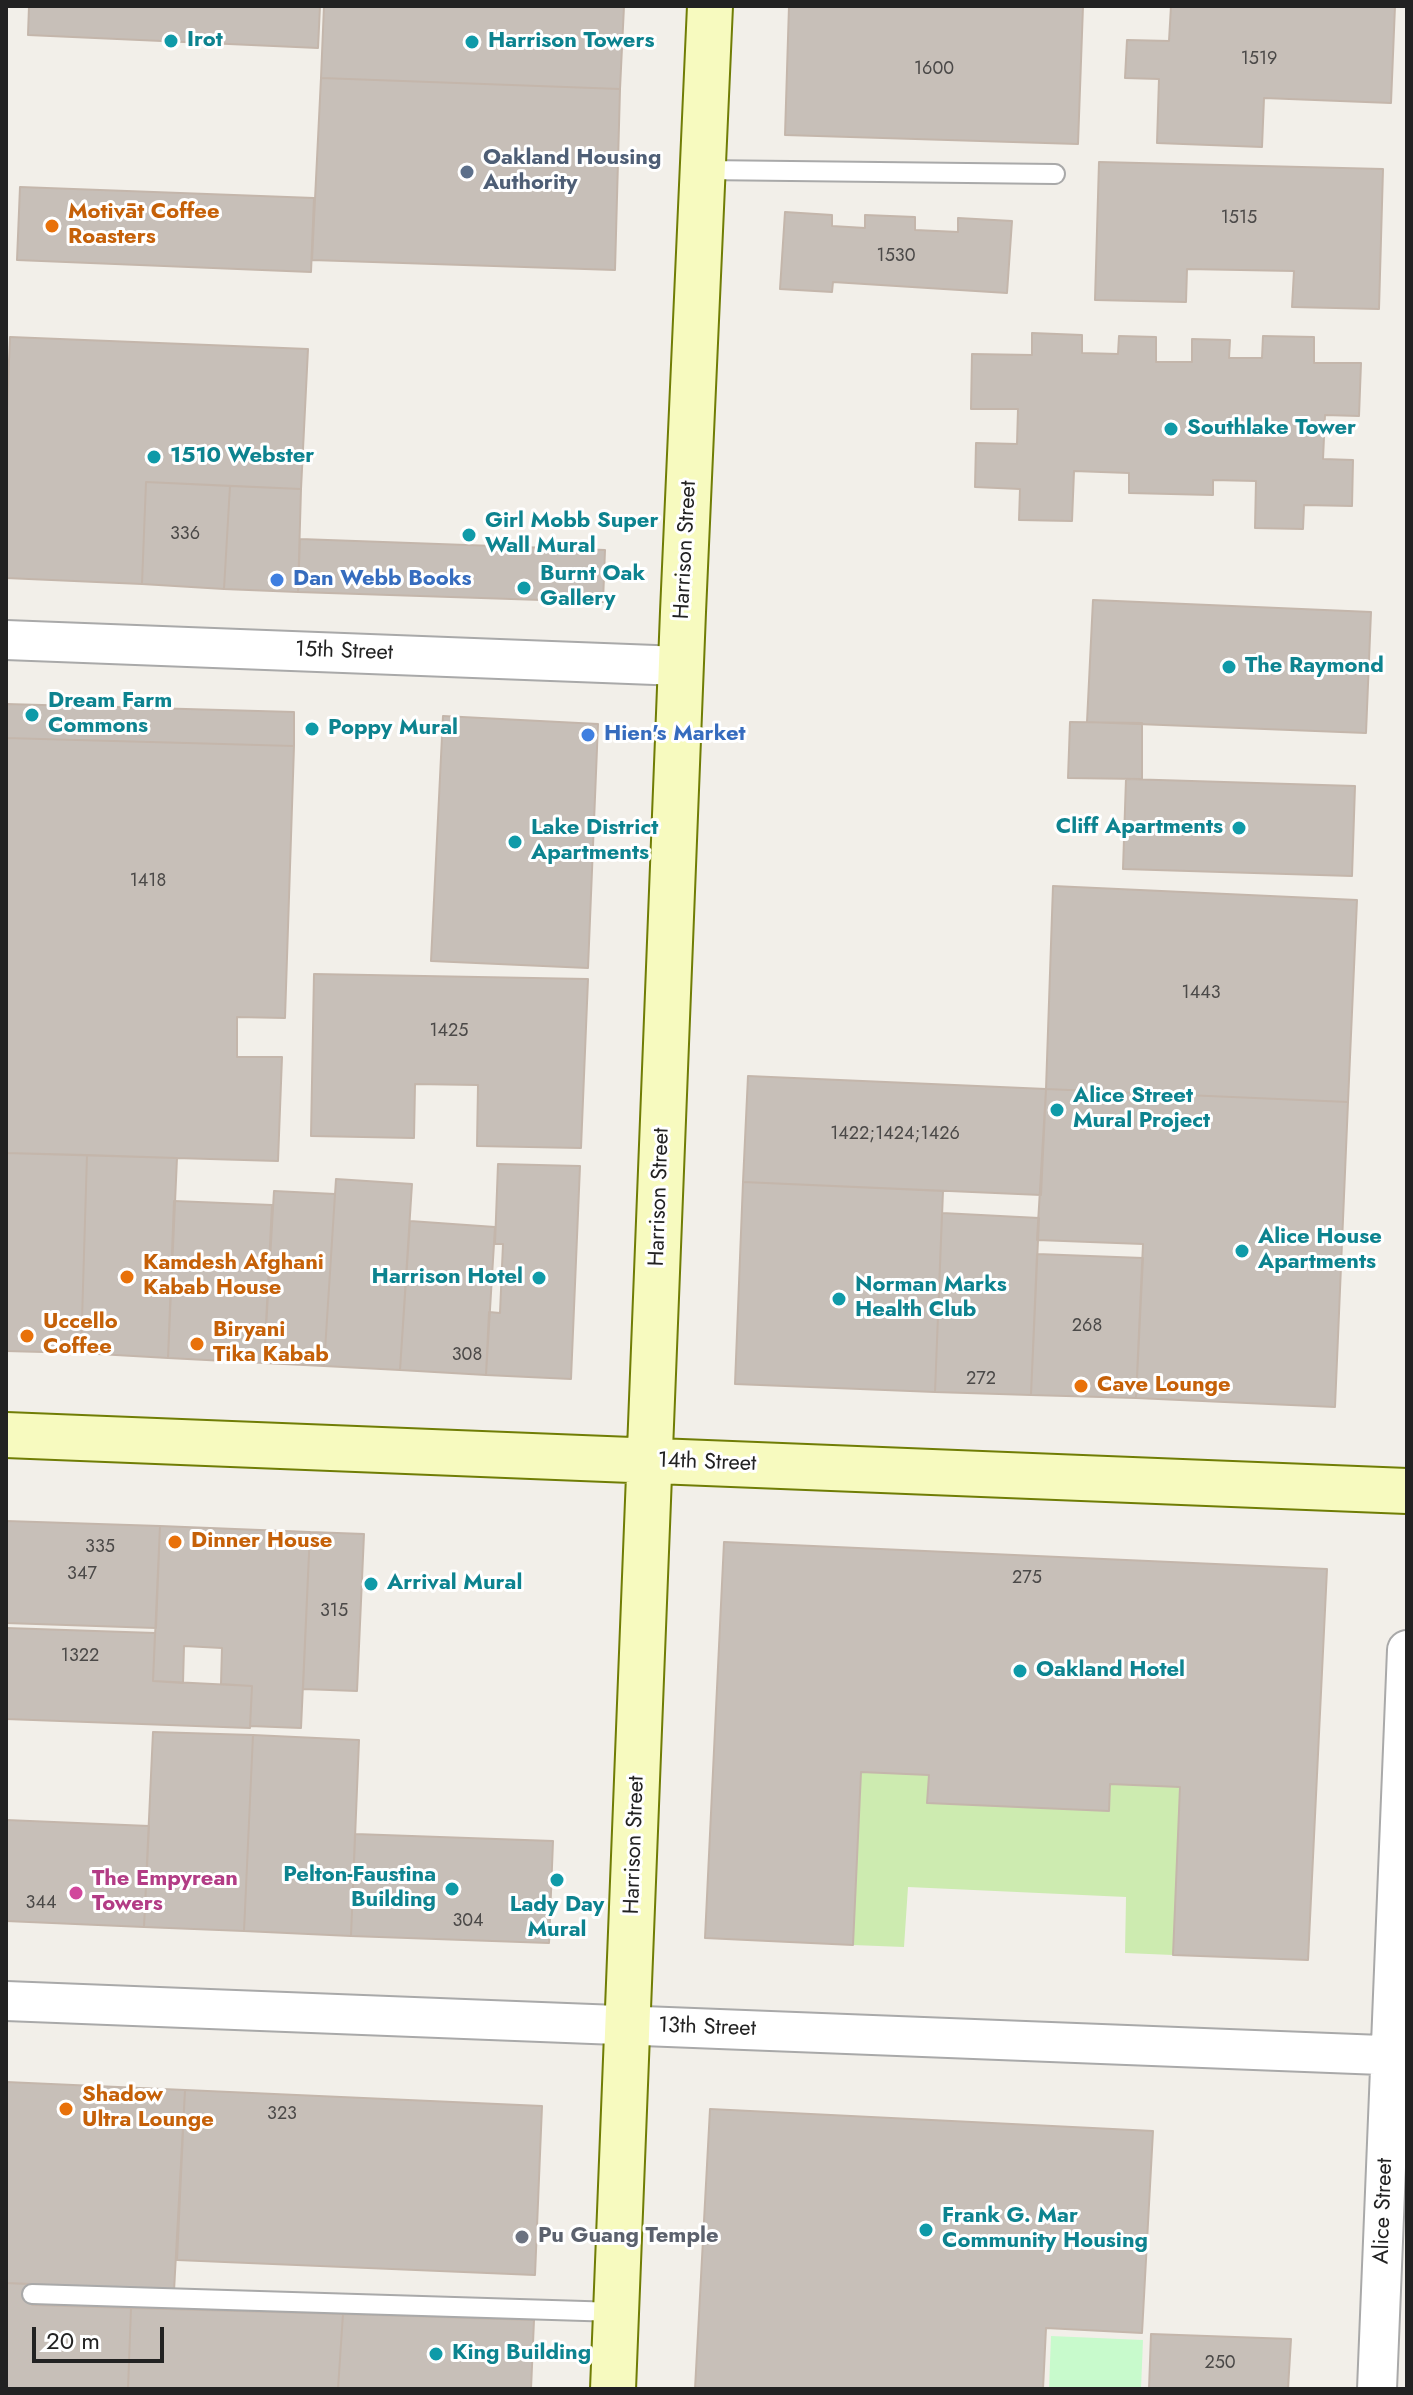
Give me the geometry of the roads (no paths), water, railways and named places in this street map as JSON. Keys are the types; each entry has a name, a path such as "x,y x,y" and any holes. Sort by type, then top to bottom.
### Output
{"street":[{"name":"Harrison Street","path":"613,2389 710,6"},
{"name":"15th Street","path":"6,640 681,666"},
{"name":"14th Street","path":"6,1435 1407,1491"},
{"name":"Alice Street","path":"1377,2389 1399,2056 1407,1650"},
{"name":"13th Street","path":"6,2001 1399,2056"}],"lane":[{"path":"703,170 1055,174"},
{"path":"32,2294 617,2312"}],"place":[{"name":"Irot","path":"171,41"},
{"name":"Harrison Towers","path":"472,42"},
{"name":"Oakland Housing Authority","path":"467,172"},
{"name":"Motivāt Coffee Roasters","path":"52,226"},
{"name":"Southlake Tower","path":"1171,429"},
{"name":"1510 Webster","path":"154,457"},
{"name":"Girl Mobb Super Wall Mural","path":"469,535"},
{"name":"Dan Webb Books","path":"277,580"},
{"name":"Burnt Oak Gallery","path":"524,588"},
{"name":"The Raymond","path":"1229,667"},
{"name":"Dream Farm Commons","path":"32,715"},
{"name":"Poppy Mural","path":"312,729"},
{"name":"Hien's Market","path":"588,735"},
{"name":"Cliff Apartments","path":"1239,828"},
{"name":"Lake District Apartments","path":"515,842"},
{"name":"Alice Street Mural Project","path":"1057,1110"},
{"name":"Alice House Apartments","path":"1242,1251"},
{"name":"Kamdesh Afghani Kabab House","path":"127,1277"},
{"name":"Harrison Hotel","path":"539,1278"},
{"name":"Norman Marks Health Club","path":"839,1299"},
{"name":"Uccello Coffee","path":"27,1336"},
{"name":"Biryani Tika Kabab","path":"197,1344"},
{"name":"Cave Lounge","path":"1081,1386"},
{"name":"Dinner House","path":"175,1542"},
{"name":"Arrival Mural","path":"371,1584"},
{"name":"Oakland Hotel","path":"1020,1671"},
{"name":"Lady Day Mural","path":"557,1880"},
{"name":"Pelton-Faustina Building","path":"452,1889"},
{"name":"The Empyrean Towers","path":"76,1893"},
{"name":"Shadow Ultra Lounge","path":"66,2109"},
{"name":"Frank G. Mar Community Housing","path":"926,2230"},
{"name":"Pu Guang Temple","path":"522,2237"},
{"name":"King Building","path":"436,2354"}]}
